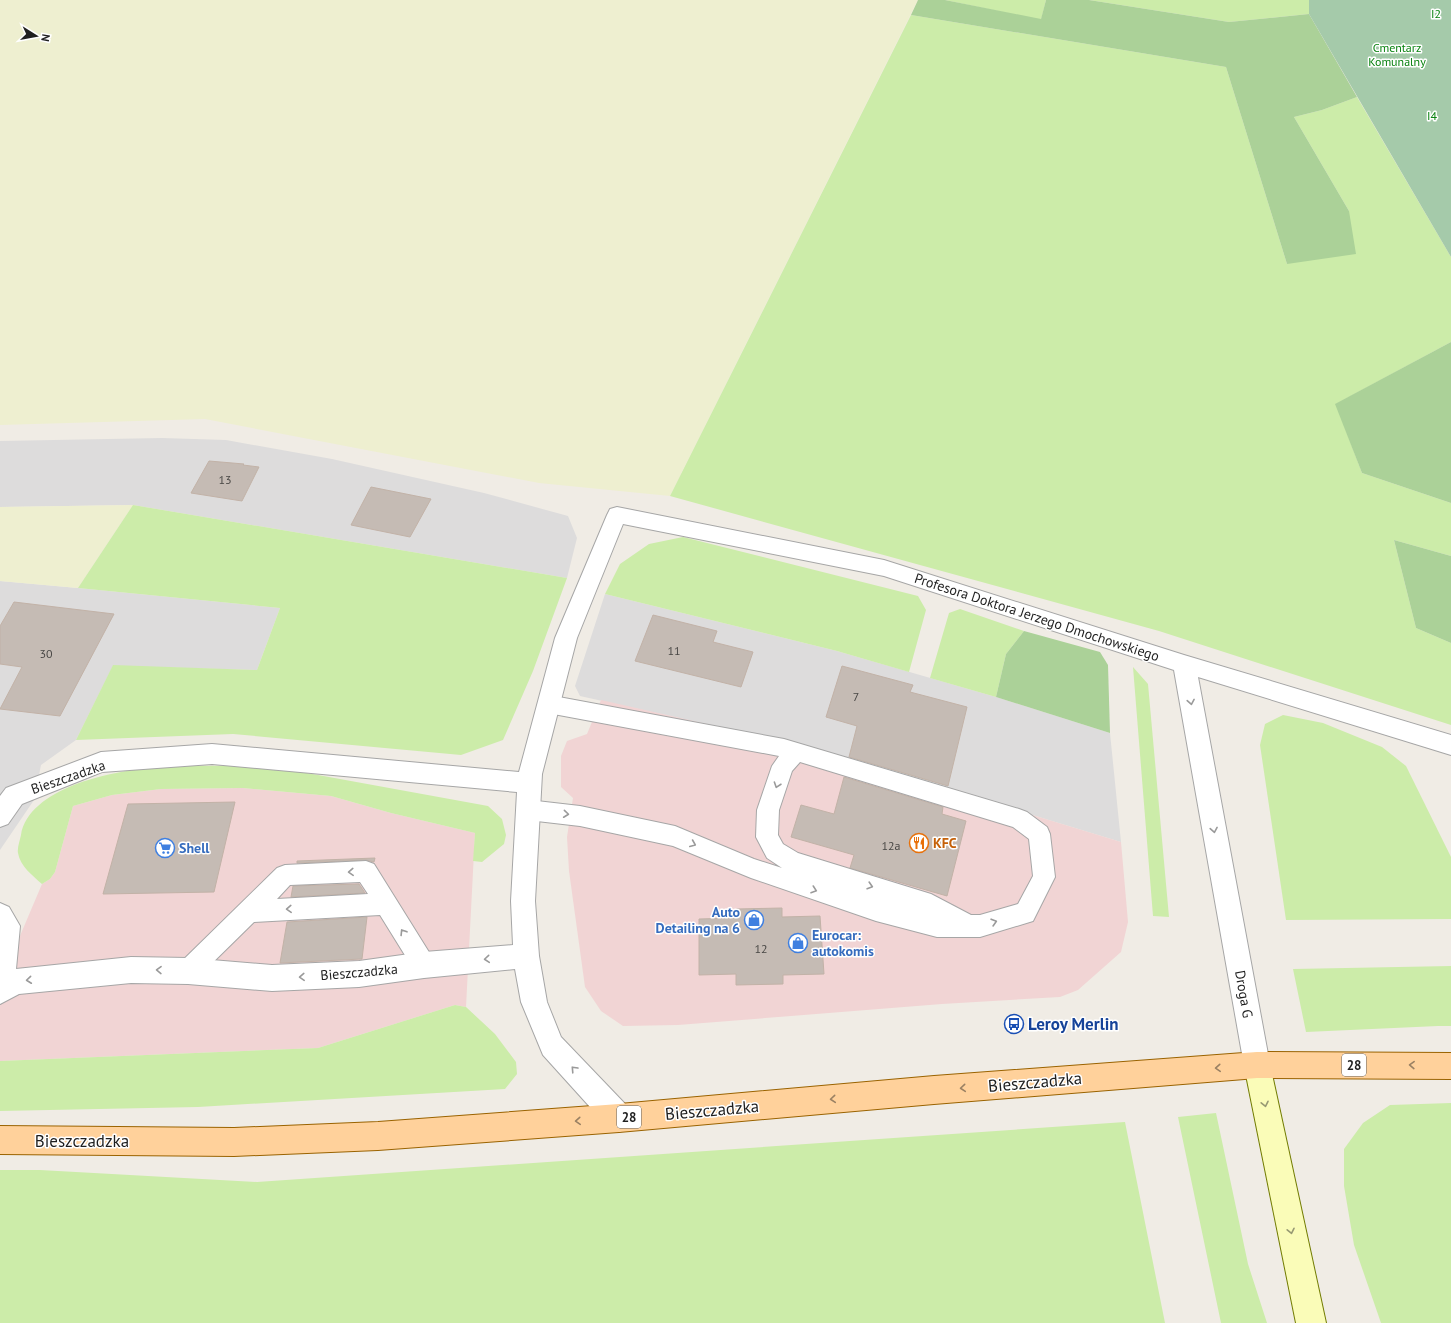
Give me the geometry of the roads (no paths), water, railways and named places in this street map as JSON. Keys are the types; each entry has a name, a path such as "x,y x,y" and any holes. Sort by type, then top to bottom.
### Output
{"main road":[{"name":"Bieszczadzka","path":"0,1140 234,1142 378,1136 619,1118 934,1090 1257,1065 1451,1066"}],"street":[{"name":"Profesora Doktora Jerzego Dmochowskiego","path":"548,704 566,638 617,515 884,568 1449,748"},
{"name":"Droga G","path":"1184,664 1257,1065 1311,1323"},
{"path":"548,704 529,783 523,901 526,956 534,1002 552,1046 619,1118"},
{"name":"Bieszczadzka","path":"0,816 7,792 101,762 212,754 529,783"},
{"path":"0,915 7,926 0,991"},
{"name":"Bieszczadzka","path":"0,991 16,982 131,970 188,971 272,978 359,974 424,965 526,956"}],"lane":[{"path":"528,810 580,816 675,836 752,868 876,910 936,926 980,926 1025,913 1044,877 1039,834 1019,819 776,747 548,704"},
{"path":"796,752 783,766 768,810 767,837 775,851 792,862 931,905 970,926"},
{"path":"188,971 285,875 366,871 424,965"},
{"path":"248,911 386,904"}],"place":[{"name":"KFC","path":"919,843"},
{"name":"Shell","path":"165,848"},
{"name":"Auto Detailing na 6","path":"754,920"},
{"name":"Eurocar: autokomis","path":"798,943"},
{"name":"Leroy Merlin","path":"1014,1024"}],"park label":[{"name":"I2","path":"1436,14"},
{"name":"Cmentarz Komunalny","path":"1397,55"},
{"name":"I4","path":"1432,116"}]}
